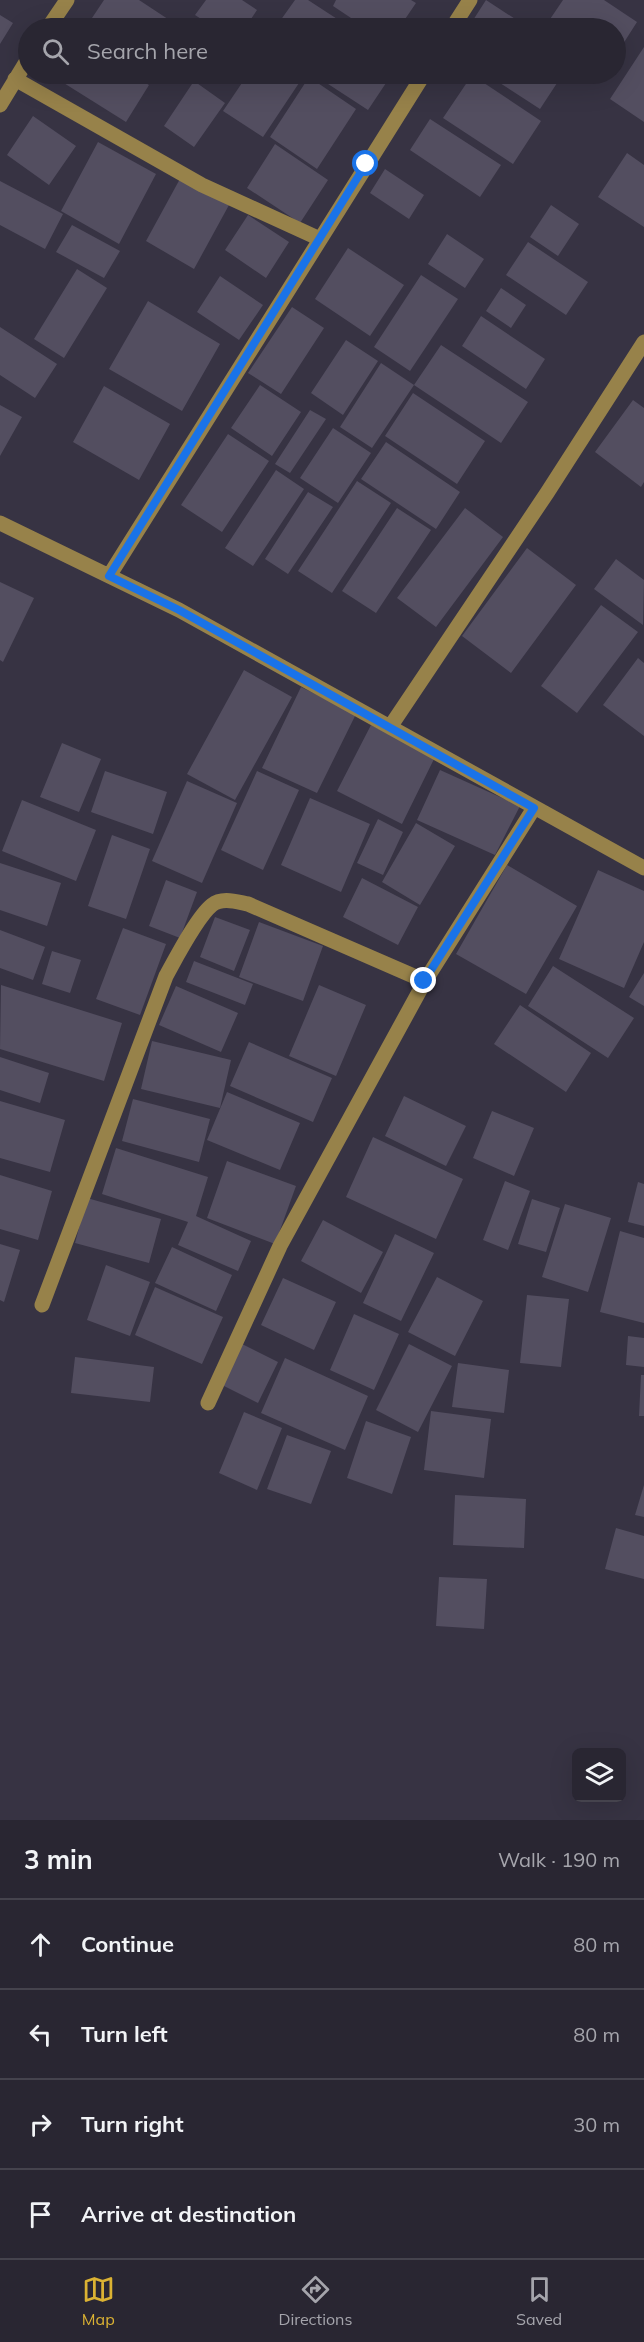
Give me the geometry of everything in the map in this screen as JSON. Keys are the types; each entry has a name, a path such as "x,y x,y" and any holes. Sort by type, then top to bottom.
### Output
{"street":[{"path":"55,18 67,0"},
{"path":"458,18 470,0"},
{"path":"0,105 18,74"},
{"path":"24,84 202,185 320,239"},
{"path":"109,576 418,84"},
{"path":"390,727 547,493 644,342"},
{"path":"0,523 179,610 644,868"},
{"path":"208,1403 280,1246 424,981 534,808"},
{"path":"42,1305 166,976 194,928 212,905 226,900 248,904 424,981"}],"building":[{"path":"104,0 139,0 166,18 92,18"},
{"path":"206,0 242,0 257,10 252,18 200,18 195,15"},
{"path":"295,0 308,0 336,18 282,18"},
{"path":"336,0 411,0 416,3 406,18 351,18 333,6"},
{"path":"486,0 514,18 474,18"},
{"path":"563,0 604,0 637,22 626,39 626,18 551,18"},
{"path":"0,15 13,23 0,44"},
{"path":"644,47 644,122 610,99 620,84 626,84 626,75"},
{"path":"65,84 149,85 126,122"},
{"path":"192,84 198,84 225,103 194,147 164,126"},
{"path":"241,84 298,84 263,137 223,111"},
{"path":"304,84 319,84 356,109 317,169 270,137"},
{"path":"328,84 385,84 368,110"},
{"path":"466,84 486,84 541,121 513,164 443,118"},
{"path":"501,84 556,84 540,109"},
{"path":"33,116 76,146 49,185 7,155"},
{"path":"430,119 501,165 480,197 410,150"},
{"path":"98,142 156,174 119,244 61,211"},
{"path":"275,144 328,180 300,223 247,188"},
{"path":"627,153 644,165 644,227 598,197"},
{"path":"385,169 424,195 409,219 370,193"},
{"path":"181,177 229,205 194,269 146,241"},
{"path":"0,181 63,214 45,249 0,225"},
{"path":"551,205 579,224 558,256 530,237"},
{"path":"248,215 289,242 266,278 225,250"},
{"path":"72,225 120,251 104,278 56,252"},
{"path":"447,234 484,259 465,288 428,264"},
{"path":"528,242 588,282 566,315 506,275"},
{"path":"348,248 404,285 370,336 315,299"},
{"path":"77,269 107,288 64,358 34,339"},
{"path":"421,275 458,299 410,371 374,347"},
{"path":"220,276 263,305 239,340 197,312"},
{"path":"501,288 526,305 511,328 486,311"},
{"path":"148,301 220,344 182,411 109,369"},
{"path":"292,307 324,328 281,394 248,373"},
{"path":"481,316 545,359 526,389 462,346"},
{"path":"0,327 57,364 35,398 0,375"},
{"path":"346,340 378,361 343,415 311,393"},
{"path":"441,345 528,402 501,443 414,385"},
{"path":"381,363 414,385 372,448 340,427"},
{"path":"260,385 301,412 272,456 231,428"},
{"path":"104,386 170,424 139,480 73,442"},
{"path":"413,393 485,441 457,484 385,436"},
{"path":"633,400 644,408 644,482 641,487 595,452"},
{"path":"0,405 22,417 0,456"},
{"path":"310,410 326,419 290,473 275,464"},
{"path":"333,428 371,453 338,503 300,478"},
{"path":"228,434 269,461 222,532 181,505"},
{"path":"386,442 460,492 436,529 361,479"},
{"path":"276,470 304,489 253,566 225,548"},
{"path":"357,481 391,503 332,593 298,571"},
{"path":"308,492 333,507 288,574 265,559"},
{"path":"397,508 431,530 376,613 342,591"},
{"path":"465,508 503,537 436,627 397,598"},
{"path":"527,548 576,585 511,673 462,636"},
{"path":"616,559 644,580 643,625 594,589"},
{"path":"0,582 34,598 3,662 0,660"},
{"path":"601,605 638,632 577,713 541,686"},
{"path":"638,658 644,663 644,736 603,705"},
{"path":"244,670 292,697 235,800 187,774"},
{"path":"301,687 356,714 317,793 262,768"},
{"path":"371,725 435,757 402,824 337,791"},
{"path":"62,743 101,759 79,812 40,797"},
{"path":"440,770 520,806 495,855 417,820"},
{"path":"105,771 167,792 153,834 91,812"},
{"path":"257,771 299,790 263,870 221,850"},
{"path":"187,781 237,803 202,883 152,861"},
{"path":"310,798 370,824 341,892 281,865"},
{"path":"22,800 96,830 76,881 2,851"},
{"path":"378,819 403,832 383,875 357,863"},
{"path":"416,823 455,846 420,905 382,882"},
{"path":"112,835 150,849 126,919 88,906"},
{"path":"0,863 61,883 47,926 0,910"},
{"path":"507,865 577,906 526,994 456,954"},
{"path":"598,870 644,891 644,942 624,988 559,959"},
{"path":"362,878 418,907 398,945 343,917"},
{"path":"166,880 197,892 180,938 149,926"},
{"path":"215,917 250,930 234,971 200,957"},
{"path":"259,922 323,946 303,1001 239,977"},
{"path":"123,928 166,944 140,1015 96,999"},
{"path":"0,930 45,947 33,980 0,968"},
{"path":"52,951 81,960 70,993 42,984"},
{"path":"194,961 253,984 245,1005 186,982"},
{"path":"553,966 634,1018 608,1058 528,1006"},
{"path":"644,973 644,1006 629,997"},
{"path":"1,985 122,1023 104,1081 0,1049"},
{"path":"319,985 366,1005 336,1076 289,1056"},
{"path":"176,986 238,1013 221,1052 159,1025"},
{"path":"520,1005 591,1053 566,1092 494,1044"},
{"path":"152,1041 231,1060 220,1108 141,1089"},
{"path":"249,1042 332,1078 313,1122 230,1086"},
{"path":"0,1057 49,1073 40,1103 0,1090"},
{"path":"227,1092 300,1123 280,1170 207,1140"},
{"path":"404,1096 466,1126 446,1166 385,1136"},
{"path":"133,1099 210,1119 199,1162 122,1141"},
{"path":"0,1101 65,1120 50,1172 0,1158"},
{"path":"492,1111 534,1128 514,1176 473,1158"},
{"path":"373,1137 463,1179 436,1239 346,1197"},
{"path":"116,1148 208,1177 196,1216 251,1241 238,1271 178,1245 188,1222 102,1194"},
{"path":"227,1161 296,1186 275,1244 207,1218"},
{"path":"0,1175 52,1191 38,1240 0,1229"},
{"path":"505,1181 530,1191 508,1250 483,1240"},
{"path":"638,1182 644,1184 644,1226 628,1222"},
{"path":"87,1198 161,1219 149,1263 75,1243"},
{"path":"532,1199 560,1208 546,1252 518,1244"},
{"path":"565,1204 611,1218 588,1292 542,1277"},
{"path":"323,1220 383,1252 361,1293 301,1261"},
{"path":"620,1231 644,1238 644,1323 600,1312"},
{"path":"395,1234 434,1253 401,1321 363,1303"},
{"path":"0,1244 20,1250 4,1302 0,1300"},
{"path":"172,1247 232,1275 216,1311 155,1283"},
{"path":"106,1265 150,1282 130,1336 87,1320"},
{"path":"437,1277 483,1301 455,1356 408,1332"},
{"path":"283,1278 336,1302 314,1350 261,1325"},
{"path":"155,1287 223,1317 202,1364 135,1335"},
{"path":"527,1295 569,1299 561,1367 520,1363"},
{"path":"354,1314 399,1334 374,1390 330,1370"},
{"path":"628,1336 644,1338 644,1367 626,1365"},
{"path":"240,1343 278,1362 258,1403 220,1384"},
{"path":"409,1344 452,1366 418,1432 376,1410"},
{"path":"75,1357 154,1367 150,1402 71,1393"},
{"path":"285,1358 368,1396 345,1450 261,1413"},
{"path":"458,1363 509,1370 504,1413 452,1407"},
{"path":"641,1375 644,1375 644,1416 639,1416"},
{"path":"431,1411 491,1419 484,1478 424,1470"},
{"path":"244,1412 282,1428 257,1490 219,1473"},
{"path":"366,1421 411,1437 392,1494 347,1478"},
{"path":"287,1435 331,1451 311,1504 267,1489"},
{"path":"644,1485 644,1517 635,1515"},
{"path":"455,1495 526,1499 524,1548 453,1545"},
{"path":"616,1528 644,1536 644,1579 605,1569"},
{"path":"439,1577 487,1579 484,1629 436,1626"}],"route":[{"path":"366,164 109,576 179,610 534,808 424,981"}]}
